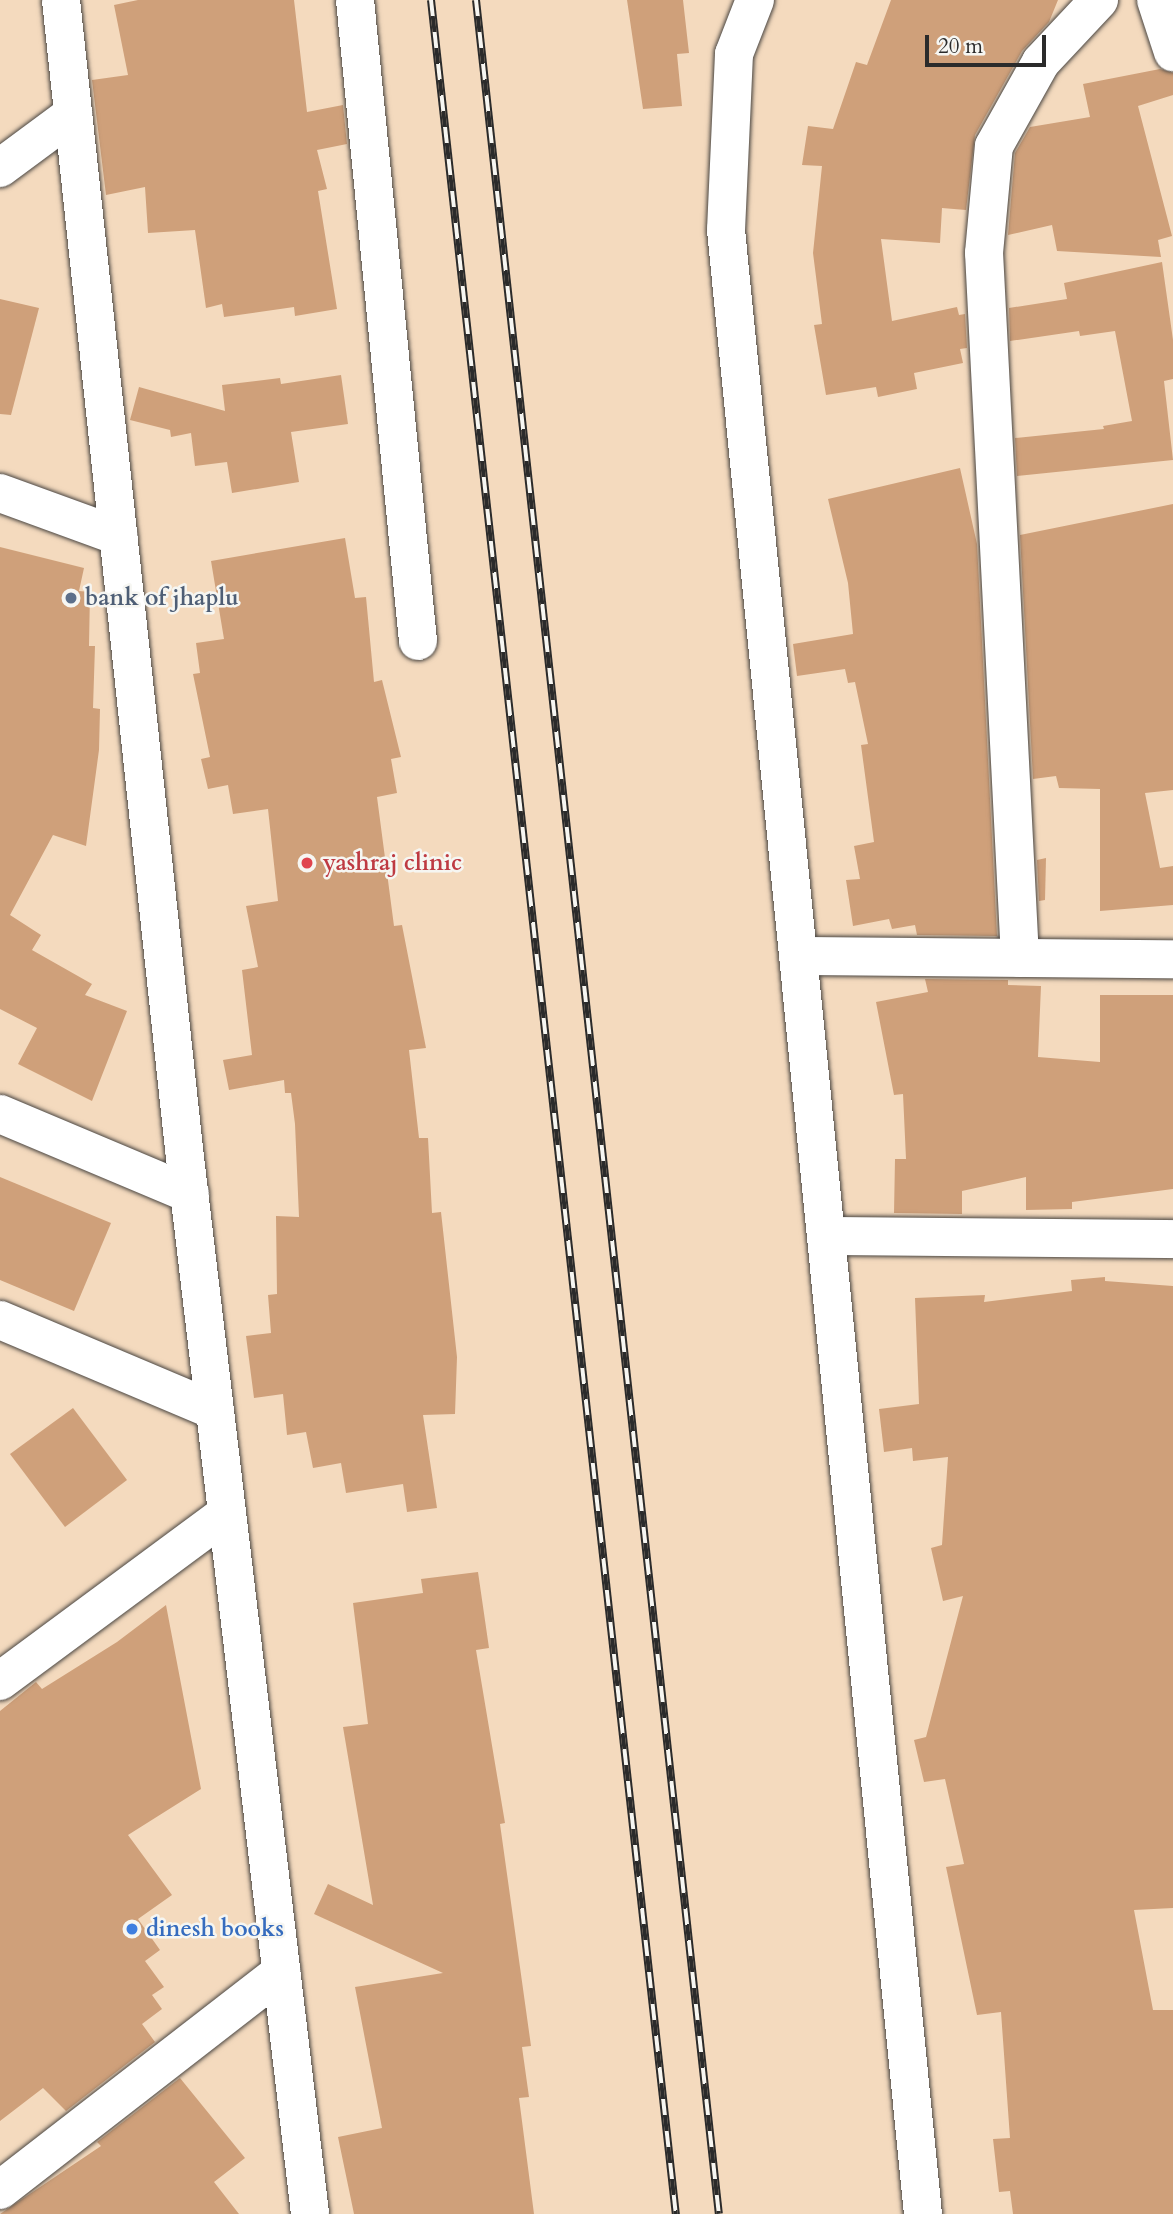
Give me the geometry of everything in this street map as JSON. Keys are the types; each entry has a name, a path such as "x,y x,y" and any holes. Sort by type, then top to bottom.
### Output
{"street":[{"path":"61,0 190,1195 310,2214"},
{"path":"355,0 418,641"},
{"path":"755,0 734,54 726,230 923,2214"},
{"path":"1020,958 984,253 995,146 1041,62 1099,0"},
{"path":"1156,0 1173,52"},
{"path":"0,168 73,114"},
{"path":"0,493 118,536"},
{"path":"798,956 1173,959"},
{"path":"0,1114 190,1195"},
{"path":"826,1236 1173,1239"},
{"path":"0,1320 215,1411"},
{"path":"0,1681 227,1513"},
{"path":"0,2190 281,1972"}],"building":[{"path":"138,0 294,0 307,112 343,105 347,144 317,150 327,189 318,191 337,309 295,316 294,307 224,317 222,304 206,308 195,230 148,233 145,187 106,195 92,80 128,75 114,5"},
{"path":"627,0 683,0 689,53 677,54 682,106 643,109"},
{"path":"891,0 1058,0 1049,22 1022,51 975,135 966,210 942,208 940,243 881,239 892,321 957,307 959,315 965,314 967,348 960,349 963,363 914,373 917,389 878,397 876,387 826,395 814,325 822,324 813,253 822,166 802,165 808,126 833,129 856,62 867,65"},
{"path":"1160,69 1173,73 1173,95 1138,106 1172,236 1158,240 1161,257 1057,251 1052,225 1008,235 1015,153 1030,127 1090,117 1083,84"},
{"path":"1162,262 1173,340 1173,379 1164,381 1173,460 1017,476 1015,438 1104,429 1103,426 1132,421 1115,331 1080,336 1079,331 1010,341 1009,308 1067,299 1064,283"},
{"path":"0,299 39,308 11,415 0,414"},
{"path":"341,375 348,424 291,432 299,482 232,493 227,462 195,466 191,433 171,437 170,430 130,420 139,387 225,411 222,385 280,378 281,384"},
{"path":"960,468 977,544 997,936 917,935 915,925 892,929 889,919 853,926 846,880 860,879 854,846 874,842 861,745 868,744 855,682 848,683 845,669 797,676 793,644 853,634 848,583 828,499"},
{"path":"1173,504 1173,790 1145,793 1160,868 1173,866 1173,905 1100,911 1100,789 1059,788 1056,776 1033,779 1020,535"},
{"path":"345,538 355,598 366,597 374,682 382,680 401,757 391,759 397,793 377,797 394,926 402,925 426,1048 409,1050 419,1138 428,1138 432,1213 441,1212 457,1357 455,1414 423,1415 437,1508 407,1512 403,1484 346,1493 341,1463 313,1468 306,1432 287,1435 283,1394 254,1398 246,1336 271,1333 268,1295 277,1294 276,1216 299,1217 295,1124 291,1093 285,1093 284,1080 229,1090 223,1060 252,1055 242,970 258,967 246,906 278,901 268,809 233,814 228,785 208,789 201,759 210,757 193,674 200,673 196,643 224,639 211,561"},
{"path":"0,547 84,568 79,591 90,592 89,646 95,646 93,708 100,709 99,750 86,846 53,835 10,915 41,935 32,950 92,984 85,995 127,1011 92,1101 18,1064 37,1028 0,1009"},
{"path":"1046,858 1045,900 1039,901 1037,860"},
{"path":"925,979 1008,980 1008,985 1041,986 1038,1057 1100,1062 1100,995 1173,995 1173,1189 1072,1202 1072,1209 1026,1210 1026,1177 962,1191 962,1214 894,1213 895,1159 906,1159 903,1094 894,1095 876,1002 928,992"},
{"path":"0,1177 111,1223 74,1311 0,1280"},
{"path":"1105,1277 1105,1281 1173,1286 1173,1908 1134,1910 1153,2010 1173,2010 1173,2214 1013,2214 1010,2191 999,2192 993,2139 1010,2138 1001,2012 977,2015 946,1867 964,1864 945,1779 924,1782 914,1740 926,1737 963,1596 943,1601 931,1548 942,1545 948,1457 913,1461 912,1448 884,1452 879,1409 919,1404 915,1298 985,1295 984,1302 1072,1291 1071,1280"},
{"path":"73,1408 127,1480 65,1527 10,1454"},
{"path":"478,1572 489,1648 476,1650 505,1823 500,1824 531,2046 522,2047 529,2097 519,2098 534,2214 354,2214 338,2137 382,2128 355,1987 443,1973 314,1914 328,1884 373,1905 343,1727 368,1724 353,1603 423,1593 421,1579"},
{"path":"166,1605 201,1789 128,1835 172,1895 138,1919 160,1950 145,1961 164,1987 152,1995 162,2009 142,2024 155,2042 66,2111 43,2088 0,2121 0,1711 36,1682 42,1689 117,1642"},
{"path":"180,2078 245,2158 214,2182 239,2214 0,2214 101,2146 97,2142"}],"railway":[{"path":"431,0 676,2214"},
{"path":"476,0 719,2214"}],"place":[{"name":"bank of jhaplu","path":"71,598"},
{"name":"yashraj clinic","path":"307,863"},
{"name":"dinesh books","path":"132,1929"}]}
